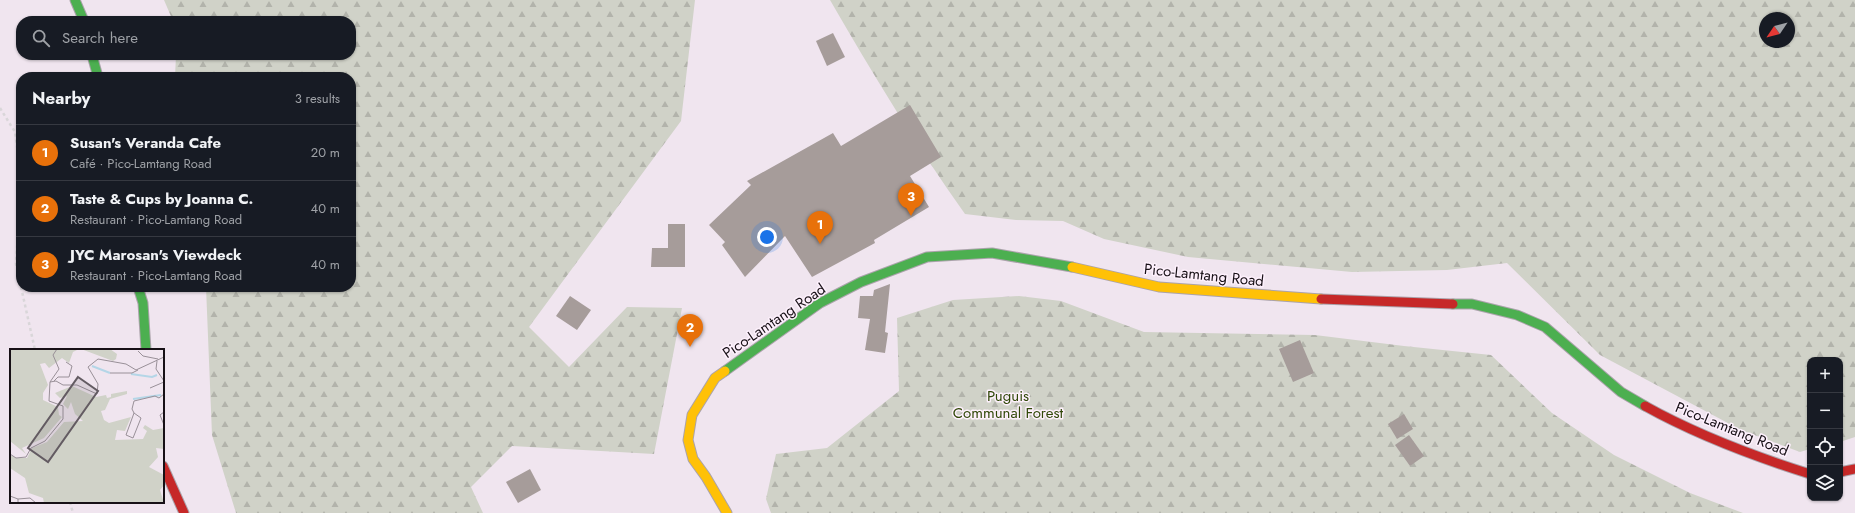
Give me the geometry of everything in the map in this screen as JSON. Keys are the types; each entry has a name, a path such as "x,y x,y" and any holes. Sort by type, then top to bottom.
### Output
{"main road":[{"path":"75,0 82,16"},
{"path":"93,60 97,72"},
{"name":"Pico-Lamtang Road","path":"727,513 706,477 693,459 688,440 692,415 715,378 820,303 861,282 927,257 992,254 1052,263 1159,287 1224,293 1376,302 1472,304 1517,315 1545,327 1566,347 1589,363 1621,392 1679,425 1767,460 1807,473"},
{"path":"140,292 143,303 146,349"},
{"path":"164,468 184,513"},
{"path":"1843,471 1855,469"}],"path":[{"path":"0,108 15,132 16,139"},
{"path":"22,292 35,349"},
{"path":"70,503 73,513"}],"green space":[{"path":"164,0 695,0 681,121 529,327 569,367 627,307 682,308 654,454 512,446 471,487 483,513 236,513 212,435 206,292 356,292 356,72 175,72 176,60 356,60 356,16 171,16"},
{"path":"830,0 1855,0 1855,437 1843,441 1843,357 1807,357 1807,450 1800,452 1741,430 1600,355 1507,263 1447,270 1352,272 1188,257 1104,239 1063,221 1016,220 965,214 878,82"},
{"name":"Puguis Communal Forest","path":"1019,296 1061,301 1144,332 1315,335 1491,355 1552,413 1614,455 1690,493 1743,513 771,513 766,499 776,454 827,448 899,391 897,318 953,300"}],"building":[{"path":"833,33 845,57 827,66 816,41"},
{"path":"910,105 941,157 910,176 929,207 874,240 875,243 812,277 785,236 745,277 722,245 725,242 709,225 751,185 747,181 833,133 841,146"},
{"path":"668,224 685,224 685,267 651,267 652,248 668,248"},
{"path":"890,284 885,332 888,333 885,353 865,350 870,319 858,318 860,296 873,296 874,290"},
{"path":"570,296 591,310 577,330 556,316"},
{"path":"1300,340 1314,373 1293,382 1279,349"},
{"path":"1404,414 1413,429 1397,439 1388,424"},
{"path":"1409,435 1424,456 1410,466 1395,445"},
{"path":"530,469 541,490 518,503 506,482"}],"traffic: fast":[{"path":"75,0 82,16"},
{"path":"93,60 97,72"},
{"path":"725,371 820,303 861,282 927,257 992,253 1072,267"},
{"path":"140,292 143,303 146,349"},
{"path":"1453,304 1472,304 1517,315 1545,327 1621,392 1645,406"}],"traffic: slow":[{"path":"1072,267 1159,287 1321,299"},
{"path":"725,371 715,378 692,415 688,440 693,459 706,477 727,513"}],"traffic: jam":[{"path":"1321,299 1453,304"},
{"path":"1645,406 1705,436 1767,460 1807,473"},
{"path":"164,468 184,513"},
{"path":"1843,471 1855,469"}],"place":[{"name":"JYC Marosan's Viewdeck","path":"911,216"},
{"name":"Susan's Veranda Cafe","path":"820,244"},
{"name":"Taste & Cups by Joanna C.","path":"690,347"}]}
